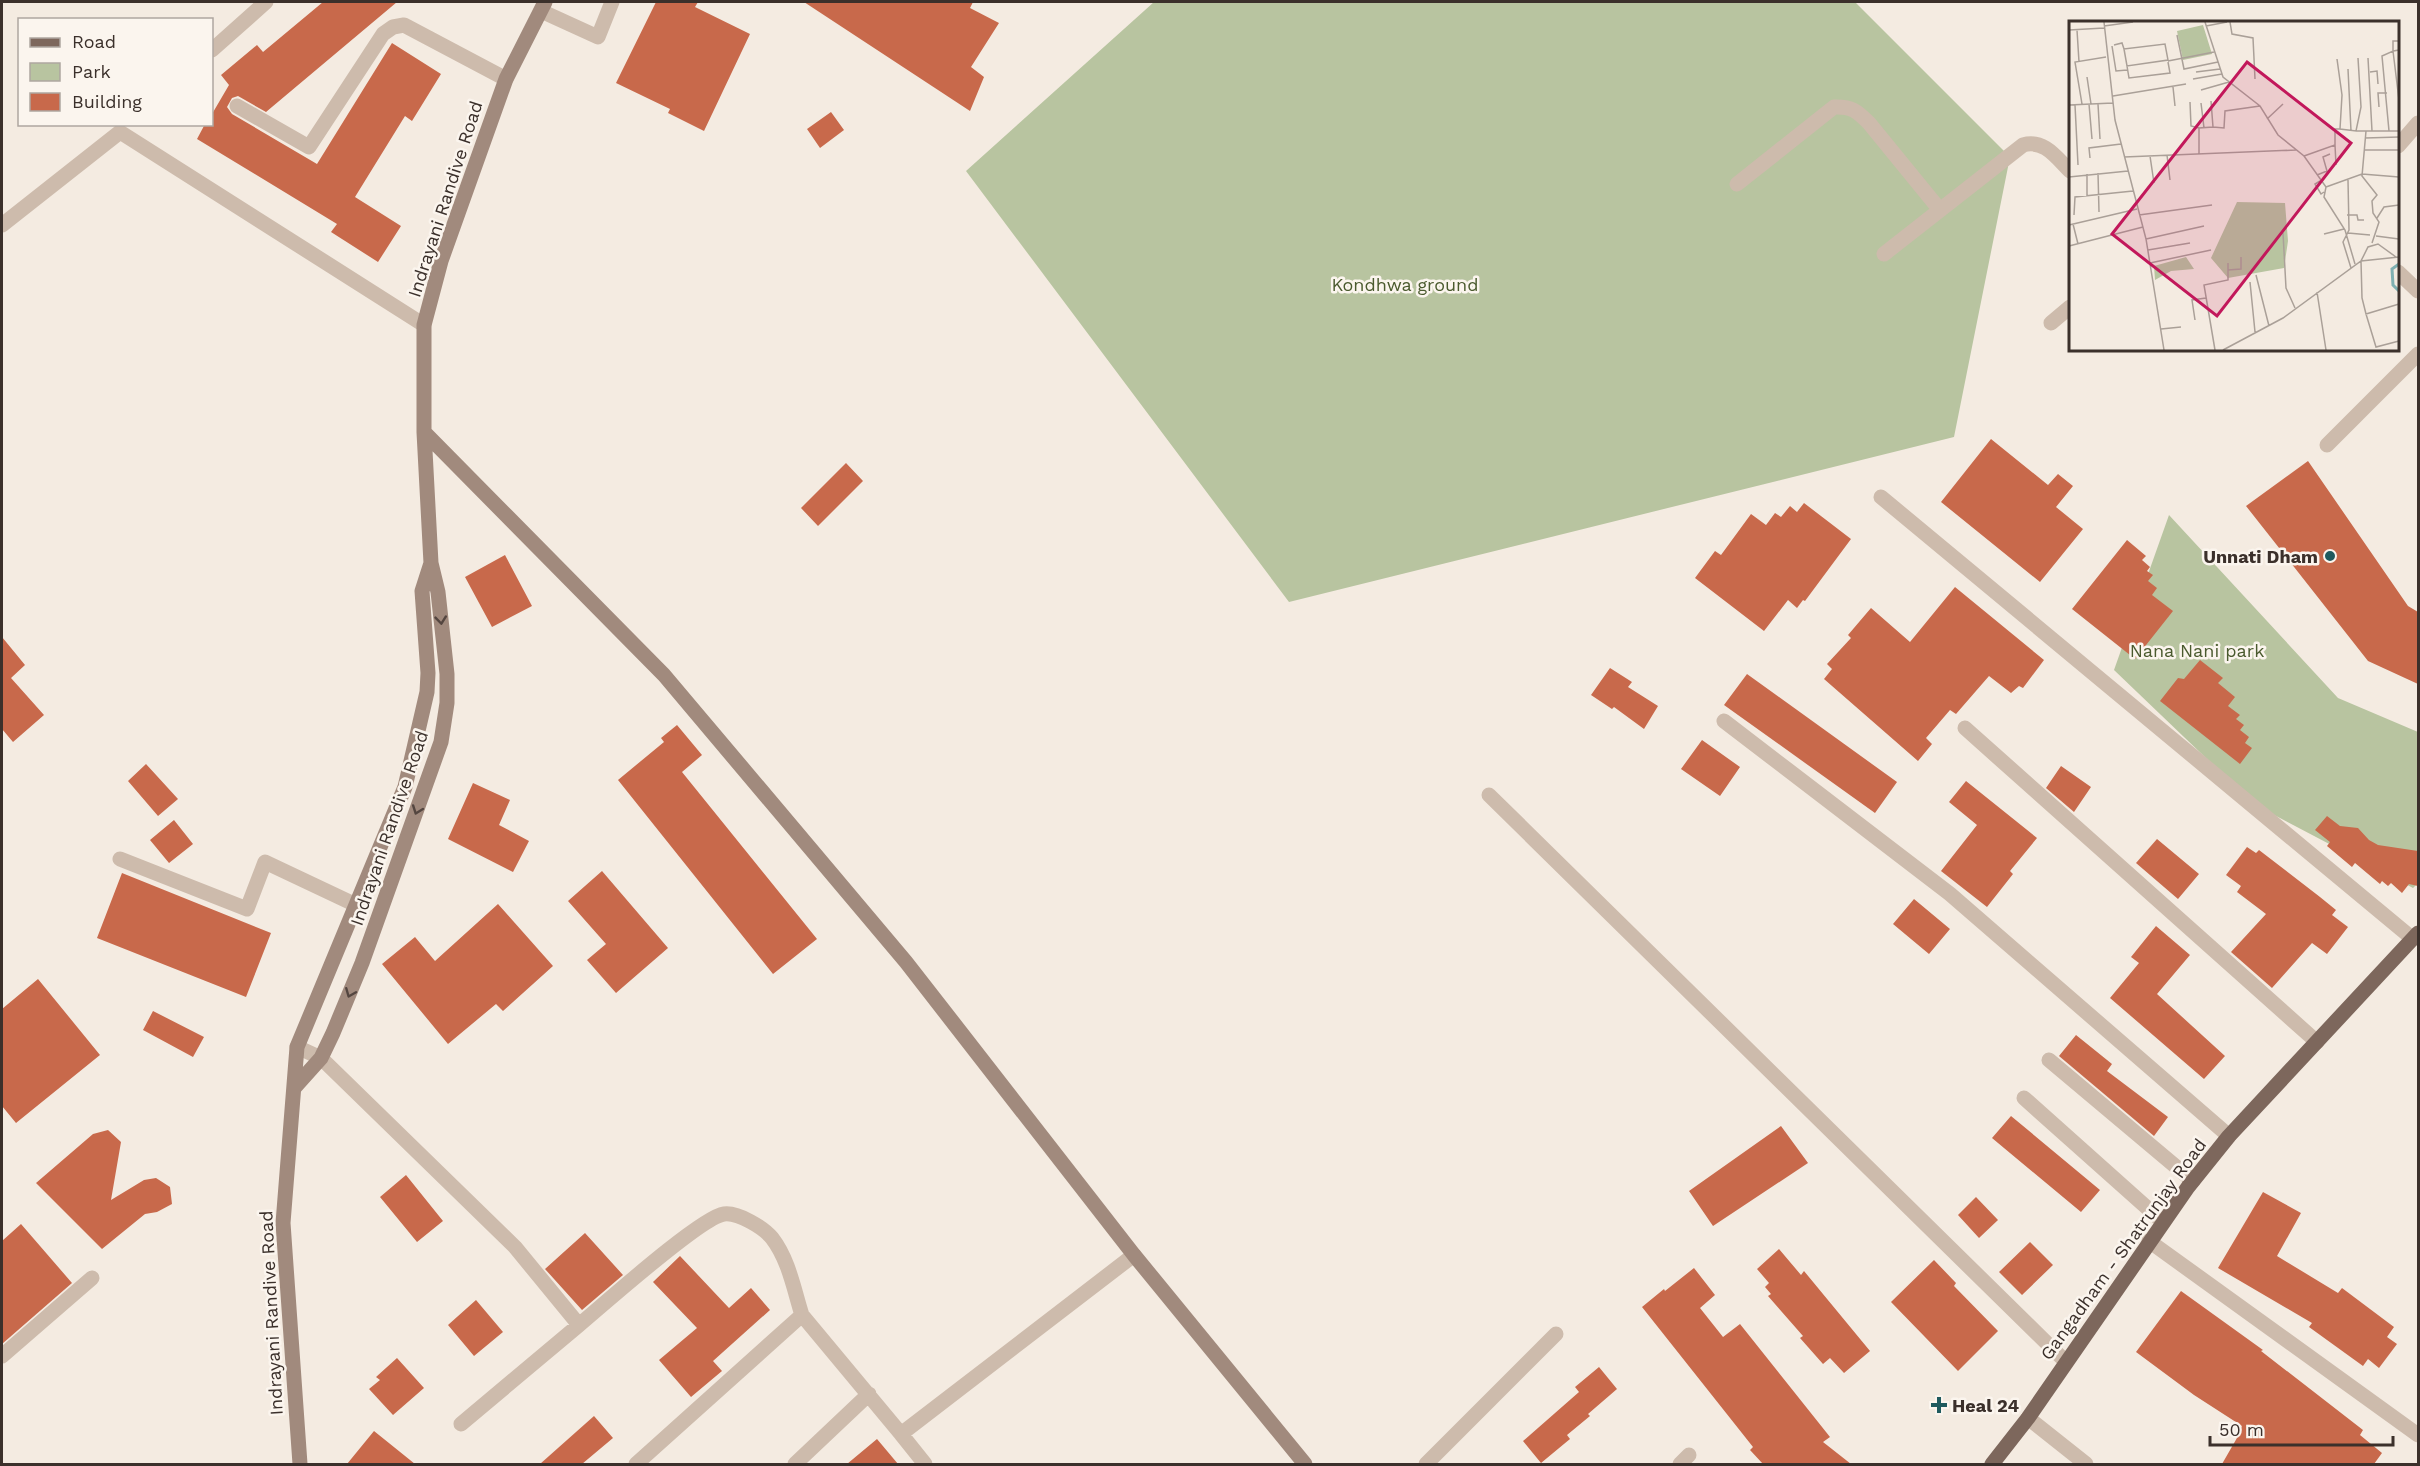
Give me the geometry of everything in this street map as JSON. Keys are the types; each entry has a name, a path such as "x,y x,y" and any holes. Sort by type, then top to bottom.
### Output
{"main road":[{"name":"Gangadham - Shatrunjay Road","path":"1992,1464 2028,1418 2149,1241 2229,1136 2416,936"}],"street":[{"path":"213,49 266,2"},
{"path":"543,6 598,37 612,2"},
{"name":"Indrayani Randive Road","path":"295,1087 321,1058 362,963 441,742 447,703 447,674 438,592 431,563 424,432 424,325 441,261 506,79 543,6"},
{"path":"237,106 309,147 383,34 393,27 404,25 506,79"},
{"path":"1737,184 1834,107 1846,106 1857,110 1869,123 1940,210"},
{"path":"2399,144 2418,123"},
{"path":"2,225 124,128 424,325"},
{"path":"1884,254 2023,144 2032,142 2042,144 2069,170"},
{"path":"2399,274 2418,291"},
{"path":"2051,323 2069,308"},
{"path":"2327,446 2418,354"},
{"path":"424,432 664,675 906,962 1134,1255 1305,1464"},
{"path":"1881,497 2416,936"},
{"name":"Indrayani Randive Road","path":"300,1464 283,1223 297,1047 405,787 427,692 428,673 422,591 431,563"},
{"path":"1724,721 1950,894 2229,1136"},
{"path":"1965,728 2317,1042"},
{"path":"1489,795 2066,1362"},
{"path":"120,859 247,909 265,862 356,905"},
{"path":"297,1047 321,1058 515,1247 579,1325"},
{"path":"2049,1060 2193,1181"},
{"path":"2024,1098 2163,1222"},
{"path":"461,1424 681,1240 703,1224 725,1214 747,1219 772,1238 787,1265 802,1315 926,1464"},
{"path":"2149,1241 2418,1435"},
{"path":"901,1434 1134,1255"},
{"path":"2,1356 92,1278"},
{"path":"636,1464 802,1315"},
{"path":"1426,1464 1556,1334"},
{"path":"795,1464 868,1394"},
{"path":"2028,1418 2086,1464"}],"green space":[{"name":"Kondhwa ground","path":"1154,2 1855,2 2010,157 1954,437 1289,602 966,171"},
{"name":"Nana Nani park","path":"2169,515 2338,698 2418,732 2418,883 2413,888 2255,805 2114,670"}],"building":[{"path":"323,2 397,2 266,112 238,96 232,98 227,107 232,114 317,164 392,43 441,74 412,121 405,116 355,197 401,226 378,262 331,232 337,224 197,139 204,126 213,126 213,112 229,85 221,75 257,45 263,52"},
{"path":"656,2 698,2 695,7 750,34 704,131 668,113 670,109 616,83"},
{"path":"804,2 973,2 970,8 999,23 971,67 984,77 970,111"},
{"path":"831,112 844,130 820,148 807,129"},
{"path":"1991,439 2048,485 2058,474 2073,486 2056,507 2083,529 2040,582 1941,502"},
{"name":"Unnati Dham","path":"2308,461 2408,606 2418,612 2418,684 2368,661 2246,506"},
{"path":"846,463 863,481 818,526 801,508"},
{"path":"1804,503 1851,539 1805,601 1803,600 1797,608 1788,600 1764,631 1695,578 1715,551 1721,555 1751,514 1766,525 1775,513 1781,517 1790,506 1797,512"},
{"path":"2127,540 2146,556 2142,560 2150,567 2147,571 2153,575 2148,581 2157,588 2152,595 2173,611 2135,659 2072,609"},
{"path":"505,555 532,606 492,627 465,577"},
{"path":"1955,587 2044,660 2023,688 2019,686 2011,693 1989,676 1956,714 1950,710 1926,738 1932,744 1918,761 1824,679 1832,669 1827,664 1851,638 1848,635 1871,608 1910,642"},
{"path":"2,637 25,665 11,678 44,715 13,742 2,729"},
{"path":"2200,660 2223,678 2218,683 2235,697 2228,706 2240,715 2236,719 2244,725 2240,730 2249,737 2245,743 2252,748 2240,764 2160,701 2178,678 2184,679"},
{"path":"1610,668 1632,682 1628,687 1658,706 1644,729 1614,707 1612,709 1591,695"},
{"path":"1747,674 1897,782 1875,813 1724,705"},
{"path":"677,725 702,755 682,772 817,939 773,974 618,780 664,742 661,738"},
{"path":"1702,740 1740,767 1720,796 1681,769"},
{"path":"146,764 178,799 158,816 128,781"},
{"path":"2061,766 2091,787 2074,812 2046,788"},
{"path":"1966,781 2037,838 2010,871 2013,874 1987,907 1941,871 1977,825 1949,802"},
{"path":"473,783 510,800 499,825 529,841 513,872 448,839"},
{"path":"2327,816 2340,826 2358,828 2369,840 2378,845 2418,851 2418,886 2409,884 2402,893 2391,883 2388,886 2382,881 2380,884 2355,863 2352,867 2327,846 2330,842 2315,830"},
{"path":"174,820 193,844 169,863 150,840"},
{"path":"2157,839 2199,874 2178,899 2136,863"},
{"path":"2247,847 2256,853 2259,850 2320,897 2336,910 2332,915 2348,927 2327,954 2312,943 2272,988 2231,952 2266,914 2237,892 2241,886 2226,875"},
{"path":"602,871 668,948 616,993 587,960 606,944 568,901"},
{"path":"122,873 271,933 246,997 97,938"},
{"path":"1914,899 1950,929 1929,954 1893,924"},
{"path":"498,904 553,966 503,1011 496,1004 448,1044 382,964 415,937 435,961"},
{"path":"2156,926 2190,955 2157,994 2225,1056 2204,1079 2110,998 2139,963 2131,957"},
{"path":"38,979 100,1055 16,1123 2,1106 2,1009"},
{"path":"153,1011 204,1037 193,1057 143,1030"},
{"path":"2076,1035 2112,1064 2107,1071 2168,1117 2154,1136 2059,1056"},
{"path":"2011,1116 2100,1190 2081,1212 1992,1138"},
{"path":"1781,1126 1808,1163 1713,1226 1689,1191"},
{"path":"108,1130 121,1142 111,1200 144,1180 156,1178 170,1187 172,1204 157,1212 145,1214 102,1249 36,1183 93,1134"},
{"path":"406,1175 443,1221 417,1242 380,1197"},
{"path":"2263,1192 2301,1213 2277,1256 2338,1293 2342,1288 2394,1327 2387,1337 2397,1344 2379,1368 2368,1359 2363,1366 2309,1327 2312,1323 2218,1268"},
{"path":"1976,1197 1998,1220 1979,1238 1958,1215"},
{"path":"21,1224 72,1283 2,1344 2,1241"},
{"path":"585,1233 623,1275 582,1310 545,1269"},
{"path":"2030,1242 2053,1265 2022,1295 1999,1272"},
{"path":"1779,1249 1801,1275 1804,1271 1870,1351 1844,1373 1830,1358 1823,1364 1800,1338 1803,1336 1768,1296 1771,1294 1765,1287 1769,1283 1757,1269"},
{"path":"680,1256 729,1308 751,1288 770,1310 713,1361 722,1371 691,1397 659,1360 697,1328 653,1282"},
{"path":"1934,1260 1956,1283 1954,1286 1998,1331 1958,1371 1891,1302"},
{"path":"1694,1268 1715,1295 1700,1308 1723,1337 1740,1324 1830,1437 1823,1442 1851,1464 1763,1464 1750,1450 1753,1447 1642,1307"},
{"path":"2181,1291 2263,1350 2261,1351 2363,1430 2360,1435 2382,1453 2374,1464 2222,1464 2242,1426 2194,1395 2136,1352"},
{"path":"476,1300 503,1332 474,1356 448,1325"},
{"path":"397,1358 424,1388 393,1415 369,1389 380,1380 376,1377"},
{"path":"1599,1367 1617,1389 1567,1435 1570,1439 1541,1463 1523,1441 1579,1392 1575,1387"},
{"path":"594,1416 613,1438 582,1464 540,1464"},
{"path":"374,1431 415,1464 347,1464"},
{"path":"877,1439 898,1464 847,1464"}],"place":[{"name":"Unnati Dham","path":"2330,556"},
{"name":"Heal 24","path":"1939,1405"}]}
